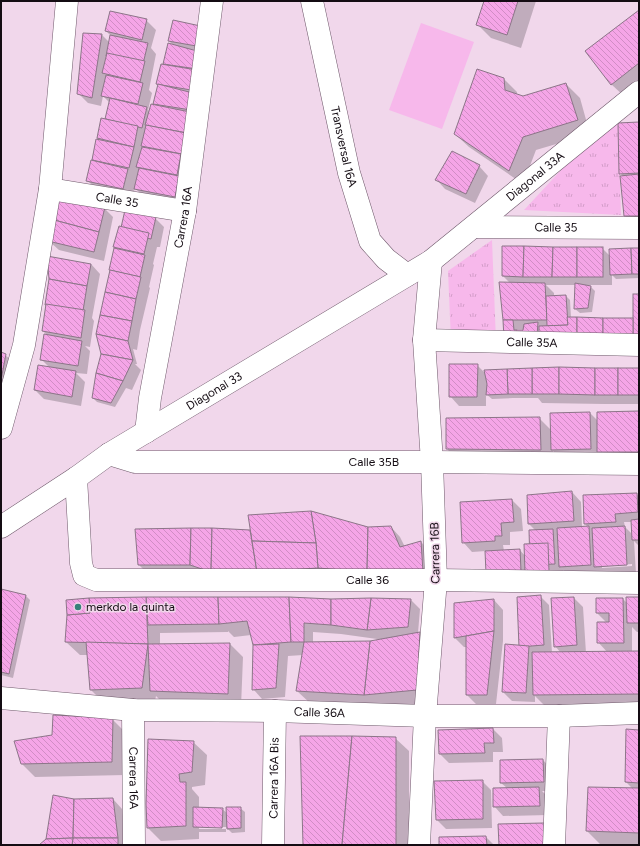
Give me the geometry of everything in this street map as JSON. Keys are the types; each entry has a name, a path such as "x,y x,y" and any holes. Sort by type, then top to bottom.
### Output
{"street":[{"path":"1,428 24,346 50,189 72,1"},
{"name":"Carrera 16A","path":"146,432 150,398 185,211 212,1"},
{"name":"Transversal 16A","path":"312,1 349,174 370,241 386,260 407,275"},
{"name":"Diagonal 33A","path":"431,261 639,92"},
{"path":"613,113 639,112"},
{"name":"Calle 35","path":"50,189 185,211"},
{"name":"Calle 35","path":"474,227 639,228"},
{"name":"Diagonal 33","path":"1,527 76,478 109,454 431,261"},
{"name":"Carrera 16B","path":"419,845 425,716 436,580 432,462 424,340 431,261"},
{"name":"Calle 35A","path":"424,340 639,345"},
{"name":"Calle 35B","path":"109,454 135,462 639,464"},
{"name":"Calle 36","path":"76,478 81,563 84,575 96,580 436,580 639,583"},
{"name":"Calle 36A","path":"1,698 133,710 425,716 559,716 639,713"},
{"name":"Carrera 16A","path":"133,710 134,845"},
{"name":"Carrera 16A Bis","path":"273,845 275,712"},
{"path":"554,845 559,716"}],"green space":[{"path":"421,23 474,42 442,129 389,110"},
{"path":"618,123 621,215 524,210 603,125"},
{"path":"492,240 496,341 451,341 448,271"}],"building":[{"path":"484,1 518,1 507,35 476,25"},
{"path":"639,10 639,63 611,85 585,51"},
{"path":"110,11 147,19 142,40 105,31"},
{"path":"173,20 205,27 202,47 168,41"},
{"path":"83,33 102,34 92,98 77,94"},
{"path":"110,35 148,43 143,64 106,56"},
{"path":"168,43 197,51 197,69 163,64"},
{"path":"107,53 145,61 140,82 102,73"},
{"path":"161,64 197,70 191,90 156,84"},
{"path":"477,69 504,78 505,90 523,96 566,83 578,120 523,137 509,171 454,134"},
{"path":"106,75 143,83 138,104 101,96"},
{"path":"158,84 193,93 191,110 153,104"},
{"path":"110,98 147,107 142,128 105,119"},
{"path":"151,104 190,112 187,133 145,125"},
{"path":"101,118 138,126 134,147 97,138"},
{"path":"639,122 639,173 619,174 618,123"},
{"path":"146,125 186,133 182,154 141,146"},
{"path":"96,139 134,147 129,168 92,160"},
{"path":"142,147 181,154 177,175 136,167"},
{"path":"452,151 480,165 466,194 435,180"},
{"path":"91,160 128,169 123,189 86,181"},
{"path":"139,168 179,176 175,197 134,189"},
{"path":"639,174 639,216 624,216 620,176"},
{"path":"55,197 105,207 99,232 54,220"},
{"path":"125,210 156,217 151,239 120,232"},
{"path":"54,220 99,232 94,252 48,241"},
{"path":"119,226 149,233 144,254 113,247"},
{"path":"502,246 524,246 523,277 502,276"},
{"path":"524,246 553,247 552,277 523,277"},
{"path":"553,247 577,247 577,277 552,277"},
{"path":"577,247 603,247 603,277 577,277"},
{"path":"114,248 145,255 140,277 109,270"},
{"path":"631,248 632,274 610,275 609,249"},
{"path":"631,248 639,248 639,274 632,274"},
{"path":"47,256 91,264 87,286 49,279"},
{"path":"110,270 141,277 136,299 105,292"},
{"path":"49,279 87,286 83,311 45,305"},
{"path":"499,282 545,283 547,320 503,320"},
{"path":"575,283 591,286 588,308 574,309"},
{"path":"105,292 136,299 132,321 100,315"},
{"path":"633,294 639,294 639,339 633,339"},
{"path":"566,295 568,325 547,326 546,296"},
{"path":"46,304 85,310 81,338 42,331"},
{"path":"100,315 132,321 128,341 96,334"},
{"path":"567,317 577,317 577,337 539,337 539,326 568,325"},
{"path":"577,317 603,318 603,339 577,337"},
{"path":"603,318 633,318 633,339 603,339"},
{"path":"503,320 513,320 514,330 523,330 524,324 538,322 537,336 504,339"},
{"path":"44,334 82,341 78,366 40,360"},
{"path":"96,334 128,341 133,360 101,354"},
{"path":"1,352 6,354 1,380"},
{"path":"101,354 133,360 123,381 96,373"},
{"path":"449,364 478,364 477,397 449,397"},
{"path":"38,365 76,371 72,397 34,390"},
{"path":"559,367 559,394 532,394 532,368"},
{"path":"559,367 595,368 595,395 559,394"},
{"path":"532,368 532,394 508,394 507,369"},
{"path":"595,368 618,368 618,395 595,395"},
{"path":"618,368 639,368 639,395 618,395"},
{"path":"507,369 508,394 486,395 487,384 484,370"},
{"path":"96,373 123,381 111,403 92,398"},
{"path":"639,411 639,452 597,452 597,412"},
{"path":"590,412 591,449 551,450 550,413"},
{"path":"540,417 541,450 446,449 446,418"},
{"path":"572,491 574,521 528,524 527,495"},
{"path":"637,493 638,512 615,514 616,522 584,524 583,495"},
{"path":"512,499 514,522 501,523 502,536 495,536 495,541 462,543 460,502"},
{"path":"311,511 368,527 367,572 318,568"},
{"path":"311,511 316,543 252,541 248,515"},
{"path":"639,519 639,540 632,540 631,520"},
{"path":"391,526 400,547 421,541 423,572 367,572 368,527"},
{"path":"589,526 591,565 559,567 557,528"},
{"path":"625,526 627,565 594,567 592,528"},
{"path":"191,528 190,565 138,565 135,529"},
{"path":"191,528 212,528 211,572 190,565"},
{"path":"212,528 250,530 257,572 211,572"},
{"path":"553,529 555,564 530,565 529,530"},
{"path":"252,541 316,543 318,568 257,572"},
{"path":"548,543 549,571 525,572 524,544"},
{"path":"520,549 521,571 486,573 485,551"},
{"path":"1,589 26,595 9,674 1,672"},
{"path":"541,595 544,645 519,647 517,597"},
{"path":"146,597 218,597 219,624 148,625"},
{"path":"146,597 148,644 65,642 67,615 90,613 89,598"},
{"path":"218,597 289,597 291,642 253,645 247,621 219,624"},
{"path":"289,597 331,599 331,625 304,623 304,642 291,642"},
{"path":"574,597 577,645 554,647 551,598"},
{"path":"626,597 639,597 639,623 627,623"},
{"name":"merkdo la quinta","path":"89,598 90,613 67,615 66,600"},
{"path":"371,598 411,599 408,627 367,630"},
{"path":"371,598 367,630 331,625 331,599"},
{"path":"596,598 623,598 624,643 597,643 597,622 609,622 609,613 596,613"},
{"path":"494,599 494,631 454,638 454,603"},
{"path":"494,631 487,695 466,695 466,636"},
{"path":"420,632 417,690 364,695 370,641"},
{"path":"370,641 364,695 296,691 304,642"},
{"path":"86,642 148,644 142,688 90,690"},
{"path":"230,643 228,694 150,691 148,644"},
{"path":"279,644 276,688 252,690 253,645"},
{"path":"505,644 529,646 526,693 502,692"},
{"path":"639,651 639,694 533,695 532,652"},
{"path":"53,715 113,718 112,762 21,764 14,741 52,735"},
{"path":"493,728 494,743 484,743 485,753 439,754 438,730"},
{"path":"626,729 639,730 639,783 625,782"},
{"path":"300,736 352,736 342,845 303,845"},
{"path":"352,736 396,737 396,845 342,845"},
{"path":"148,739 194,741 192,772 179,774 180,782 186,782 186,826 147,828 146,804"},
{"path":"543,759 544,782 500,783 500,760"},
{"path":"483,780 483,819 436,820 434,781"},
{"path":"539,787 540,806 493,807 493,788"},
{"path":"588,787 639,788 639,833 586,831"},
{"path":"53,795 74,799 73,838 46,839"},
{"path":"113,798 118,838 73,838 74,799"},
{"path":"193,807 223,808 222,828 193,827"},
{"path":"226,807 241,807 241,828 227,829"},
{"path":"544,823 544,845 499,845 498,824"},
{"path":"486,836 487,845 439,845 439,837"},
{"path":"73,838 118,838 118,845 72,845"},
{"path":"73,838 72,845 39,845 46,839"}],"place":[{"name":"merkdo la quinta","path":"78,607"}]}
